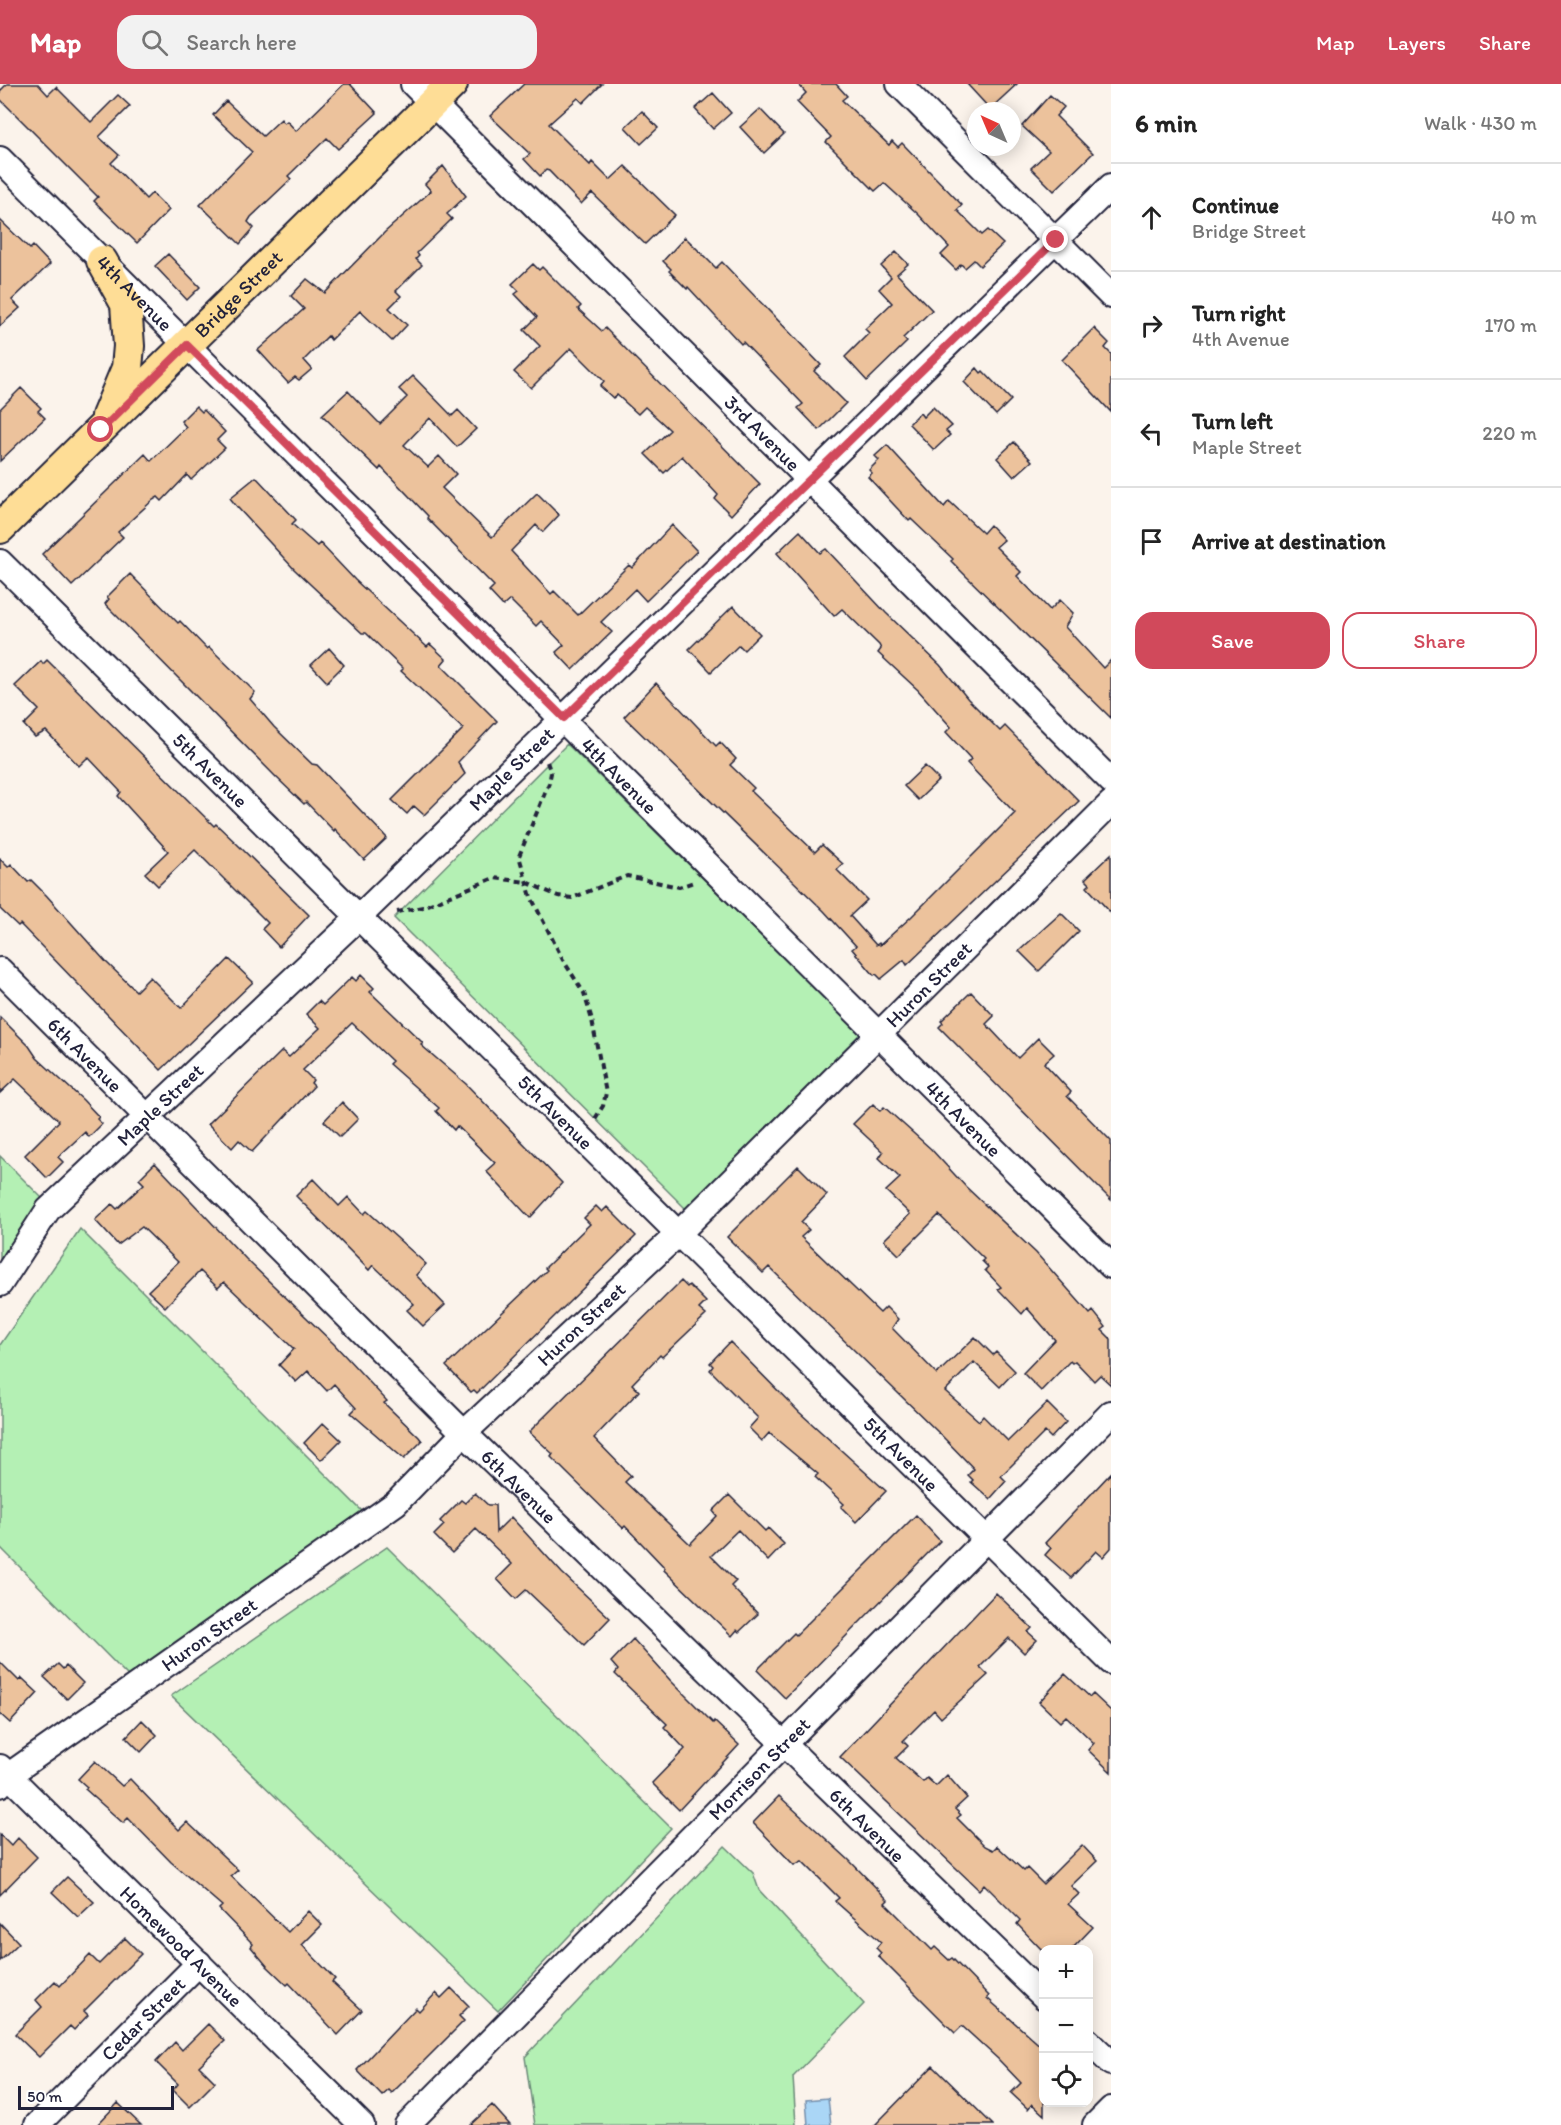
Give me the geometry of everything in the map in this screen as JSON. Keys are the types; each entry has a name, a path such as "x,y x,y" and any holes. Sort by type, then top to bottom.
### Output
{"main road":[{"name":"Bridge Street","path":"0,528 187,345 433,90"},
{"path":"101,430 127,368 129,346 126,304 102,261"}],"street":[{"path":"899,84 1111,296"},
{"name":"3rd Avenue","path":"433,90 809,481 1111,781"},
{"name":"4th Avenue","path":"0,159 564,718 1111,1266"},
{"name":"Maple Street","path":"0,1284 48,1210 358,918 1111,186"},
{"name":"5th Avenue","path":"0,562 582,1141 1111,1662"},
{"name":"Huron Street","path":"3,1776 396,1503 464,1433 677,1235 1111,803"},
{"name":"6th Avenue","path":"0,970 464,1433 1039,1992"},
{"name":"Morrison Street","path":"406,2125 1111,1413"},
{"name":"Homewood Avenue","path":"3,1776 199,1963 362,2125"},
{"name":"Cedar Street","path":"37,2125 199,1963"},
{"path":"1093,2045 1111,2063"},
{"path":"1095,2125 1111,2109"}],"path":[{"path":"547,760 551,773 549,783 519,856 525,882 563,960 584,993 599,1053 606,1093 603,1106 582,1141"},
{"path":"358,918 423,907 494,878 525,882 558,896 572,898 627,876 679,887 691,885 712,867"}],"green space":[{"path":"567,744 863,1037 689,1212 394,918"},
{"path":"0,1156 46,1202 0,1262"},
{"path":"80,1229 364,1513 128,1676 0,1547 0,1345"},
{"path":"387,1547 671,1828 498,2011 171,1696"},
{"path":"725,1846 753,1873 759,1890 864,2004 793,2077 796,2125 535,2125 525,2057"}],"water":[{"path":"828,2098 831,2125 808,2125 806,2100"}],"building":[{"path":"7,84 38,84 48,95 56,87 91,122 118,95 130,106 99,137 119,155 111,163 146,199 152,193 169,210 137,243 94,201 98,197 0,99 0,91"},
{"path":"344,84 350,84 377,113 338,149 327,138 288,176 291,179 251,217 248,222 254,228 240,244 200,205 252,152 213,115 226,101 263,136 281,119 284,123 287,121 296,131"},
{"path":"524,84 602,84 583,103 578,98 549,124 590,165 592,162 610,180 625,166 675,215 645,244 592,193 581,204 549,171 546,170 540,176 524,159 530,154 490,116"},
{"path":"798,84 836,84 847,96 842,100 889,145 892,141 898,147 902,143 962,205 957,210 982,235 988,230 1003,244 980,266 974,260 965,268 961,264 956,270 941,255 949,247 918,214 884,183 875,191 826,142 831,137 797,102 806,93"},
{"path":"967,84 1017,84 998,102 984,102"},
{"path":"713,93 731,113 713,129 695,109"},
{"path":"1050,95 1064,107 1056,116 1093,153 1054,191 1031,168 1049,151 1022,126"},
{"path":"760,109 784,134 764,153 740,127"},
{"path":"642,111 658,128 641,144 625,127"},
{"path":"443,166 466,196 447,214 452,219 417,253 419,256 416,259 422,265 396,291 401,296 389,308 407,325 392,341 360,311 331,340 328,336 304,360 312,369 299,380 295,377 288,383 258,350 304,309 291,296 307,279 325,293 385,232 431,191 425,184"},
{"path":"0,220 30,249 33,246 50,264 12,300 20,308 0,326"},
{"path":"685,237 716,268 722,262 821,365 814,371 846,403 819,430 798,408 803,404 743,342 741,344 688,287 687,289 669,271 671,269 663,261"},
{"path":"896,252 908,264 897,274 932,310 903,338 907,342 867,381 845,357 869,333 865,329 892,303 879,289 891,277 881,266"},
{"path":"168,254 200,287 187,300 155,266"},
{"path":"533,264 539,270 542,267 581,306 578,309 602,331 605,328 760,484 731,515 715,499 718,495 682,456 664,473 645,454 670,430 645,407 638,414 617,395 613,398 600,386 604,381 571,348 531,388 514,372 540,346 524,330 537,317 515,294 519,291 512,284"},
{"path":"1094,328 1109,343 1105,348 1111,354 1111,412 1062,360"},
{"path":"977,368 981,373 983,371 1011,400 996,415 964,382"},
{"path":"413,376 452,416 458,410 476,429 457,447 430,418 404,445 428,467 439,456 456,474 442,488 492,537 537,493 559,515 543,532 536,525 511,551 551,594 554,591 578,615 629,565 632,568 672,525 697,551 646,601 635,589 601,622 612,632 573,670 556,652 564,645 541,621 536,626 510,600 503,606 489,591 494,586 427,518 428,516 381,467 379,470 322,415 348,391 380,424 407,397 399,389"},
{"path":"21,388 41,408 38,411 45,418 0,461 0,409"},
{"path":"196,406 202,412 204,410 225,432 217,440 225,448 191,480 187,475 162,501 158,497 153,500 118,532 123,537 72,586 42,554 145,454 151,461 186,427 181,421"},
{"path":"933,407 952,426 946,431 950,435 934,450 909,424 920,413 923,417"},
{"path":"1014,442 1032,461 1014,477 997,458"},
{"path":"887,445 944,507 949,501 983,533 990,525 1004,540 996,547 1021,572 1017,576 1050,610 1060,600 1073,613 1065,627 1103,668 1111,660 1111,718 951,561 953,559 911,519 909,521 868,477 872,473 869,470 879,460 875,456"},
{"path":"256,477 296,520 292,524 317,546 320,543 355,580 427,647 430,644 446,659 441,665 497,721 458,762 465,774 424,815 414,806 407,814 392,800 463,729 401,671 403,669 366,633 362,633 294,569 238,508 230,498"},
{"path":"800,531 820,553 826,549 886,613 940,665 968,699 1000,731 1005,726 1079,801 907,965 904,960 881,979 876,974 874,975 852,949 856,946 824,911 624,717 656,683 716,746 720,742 736,759 730,765 754,788 751,791 815,852 822,845 843,864 837,870 867,900 850,916 876,945 879,943 880,945 911,917 1015,813 967,763 971,759 946,732 951,727 918,690 878,653 881,649 879,645 842,609 834,616 777,553"},
{"path":"130,574 178,623 180,621 255,692 250,699 274,727 312,764 317,765 387,838 364,860 335,829 334,831 306,802 304,804 276,777 105,604 109,599 107,597"},
{"path":"733,606 760,634 744,650 739,645 711,672 689,649"},
{"path":"329,648 344,665 327,682 311,665"},
{"path":"47,660 214,826 216,824 309,915 279,947 262,929 268,923 195,850 158,886 145,873 168,851 118,796 121,792 88,757 79,766 46,731 35,737 24,725 39,710 15,686 41,661 43,664"},
{"path":"925,766 939,780 918,800 904,786"},
{"path":"1111,854 1111,913 1087,887 1090,884 1085,879"},
{"path":"0,859 8,867 11,864 28,882 31,880 106,962 136,991 150,977 181,1008 229,959 253,982 161,1070 20,924 18,926 0,909"},
{"path":"1061,913 1079,931 1039,971 1019,951"},
{"path":"361,975 374,988 370,992 423,1043 421,1045 466,1084 562,1183 530,1218 486,1171 495,1163 457,1126 454,1130 436,1111 439,1108 389,1064 392,1061 352,1023 303,1070 313,1080 311,1083 314,1086 252,1152 239,1140 232,1148 208,1124 282,1051 289,1057 320,1028 306,1014 319,1001 323,1005 352,977 356,981"},
{"path":"971,992 994,1016 986,1024 1018,1058 1038,1038 1054,1054 1044,1063 1071,1092 1067,1096 1111,1141 1111,1200 939,1027 943,1023 941,1021"},
{"path":"0,1017 29,1046 37,1058 83,1100 99,1117 97,1119 102,1124 89,1137 85,1132 58,1157 63,1162 47,1178 25,1155 59,1121 15,1079 0,1093"},
{"path":"342,1102 358,1119 340,1137 324,1121"},
{"path":"873,1104 880,1111 884,1107 931,1149 966,1187 1036,1253 1090,1314 1093,1311 1106,1327 1102,1330 1111,1339 1111,1385 1100,1375 1094,1381 1075,1361 1072,1363 1070,1361 1041,1391 1023,1373 1055,1340 1027,1308 1022,1314 998,1289 1001,1287 985,1270 988,1267 982,1261 984,1259 939,1215 899,1255 884,1240 910,1214 886,1191 900,1178 879,1158 883,1152 853,1124"},
{"path":"155,1163 246,1259 334,1344 387,1401 384,1403 419,1437 422,1441 404,1459 351,1413 356,1408 334,1384 327,1391 308,1371 296,1382 279,1365 294,1349 224,1282 218,1288 200,1271 165,1307 148,1291 178,1262 142,1227 118,1245 95,1220 112,1204 117,1209 144,1184 139,1179"},
{"path":"798,1166 827,1195 801,1222 809,1230 801,1237 880,1313 886,1307 898,1319 892,1328 937,1374 975,1337 993,1355 996,1352 1015,1371 1000,1387 974,1362 945,1391 979,1421 983,1416 1008,1441 1047,1403 1066,1422 1051,1438 1045,1432 1001,1476 1006,1481 990,1499 971,1482 973,1480 968,1475 974,1469 942,1436 769,1267 763,1273 727,1237"},
{"path":"313,1179 339,1206 348,1197 364,1214 367,1211 426,1264 416,1275 445,1305 423,1326 407,1310 414,1304 373,1265 369,1270 296,1196"},
{"path":"596,1206 602,1212 607,1207 636,1236 477,1393 474,1390 471,1392 446,1366 547,1270 545,1268 590,1224 584,1218"},
{"path":"681,1281 687,1287 689,1285 706,1302 699,1309 706,1315 662,1357 660,1355 632,1384 639,1391 594,1438 631,1476 625,1482 690,1544 717,1516 713,1511 729,1495 765,1531 768,1528 784,1544 768,1561 738,1530 711,1556 736,1581 731,1586 758,1614 732,1636 664,1570 665,1568 625,1526 623,1528 551,1457 553,1454 529,1432"},
{"path":"730,1342 799,1412 886,1491 856,1522 841,1507 844,1504 815,1477 818,1474 769,1433 762,1441 749,1428 758,1418 710,1370 713,1366 710,1363"},
{"path":"323,1423 341,1440 321,1460 304,1443"},
{"path":"1111,1473 1111,1548 1103,1557 1096,1551 1071,1578 1045,1555 1051,1548 1045,1543"},
{"path":"475,1493 488,1505 495,1505 496,1532 511,1517 562,1573 610,1618 584,1645 526,1590 516,1599 497,1579 512,1564 476,1529 452,1553 434,1535 444,1525 440,1521 461,1500 465,1503"},
{"path":"916,1515 940,1541 785,1698 757,1670 794,1633 796,1635"},
{"path":"996,1593 1032,1628 1028,1632 1037,1640 1024,1653 1009,1638 980,1667 988,1675 941,1718 934,1710 903,1741 908,1746 896,1758 923,1782 927,1778 936,1786 947,1775 967,1798 955,1809 961,1815 957,1818 985,1846 993,1850 997,1846 1024,1871 1027,1868 1043,1884 1082,1845 1097,1861 1071,1886 1079,1894 1068,1904 1093,1927 1076,1945 1039,1945 1039,1947 1017,1924 1020,1920 984,1884 979,1890 840,1757"},
{"path":"633,1639 713,1723 714,1721 739,1745 679,1810 652,1783 685,1749 664,1727 667,1724 615,1674 618,1670 611,1662"},
{"path":"0,1662 19,1681 22,1678 38,1693 10,1723 0,1714"},
{"path":"58,1664 63,1669 66,1666 83,1683 67,1699 44,1677"},
{"path":"1065,1674 1090,1697 1093,1694 1111,1711 1111,1772 1088,1750 1094,1743 1066,1716 1060,1722 1039,1702"},
{"path":"142,1720 157,1735 141,1752 126,1737"},
{"path":"95,1761 122,1786 130,1779 179,1830 187,1822 238,1870 231,1876 288,1932 308,1911 322,1925 302,1945 335,1979 332,1982 362,2010 338,2035 289,1983 287,1985 267,1966 251,1947 253,1944 219,1909 222,1906 171,1862 128,1818 123,1823 85,1789 87,1787 78,1779"},
{"path":"779,1796 849,1860 888,1900 885,1903 932,1950 935,1947 949,1960 952,1958 989,1996 987,1998 1039,2045 1039,2107 1044,2107 1044,2115 1032,2104 1028,2109 1011,2093 1021,2083 998,2059 962,2026 955,2033 878,1956 881,1953 876,1948 881,1942 835,1901 839,1898 802,1861 794,1865 753,1823"},
{"path":"0,1835 11,1846 18,1838 37,1857 0,1895"},
{"path":"67,1877 94,1902 78,1917 52,1892"},
{"path":"0,1923 19,1943 0,1961"},
{"path":"125,1938 141,1954 84,2011 88,2015 74,2030 70,2026 39,2057 15,2034 42,2007 36,2000 55,1981 60,1986 90,1955 99,1964"},
{"path":"451,1988 469,2006 459,2016 464,2021 392,2093 389,2090 382,2096 357,2070 416,2008 419,2011 436,1993 441,1998"},
{"path":"208,2024 225,2041 199,2066 215,2082 190,2107 173,2090 178,2084 156,2062 175,2042 182,2050"},
{"path":"933,2066 993,2125 875,2125"},
{"path":"118,2103 141,2125 97,2125"},
{"path":"492,2105 510,2125 470,2125"}],"route":[{"path":"101,430 187,345 564,718 1056,240"}]}
